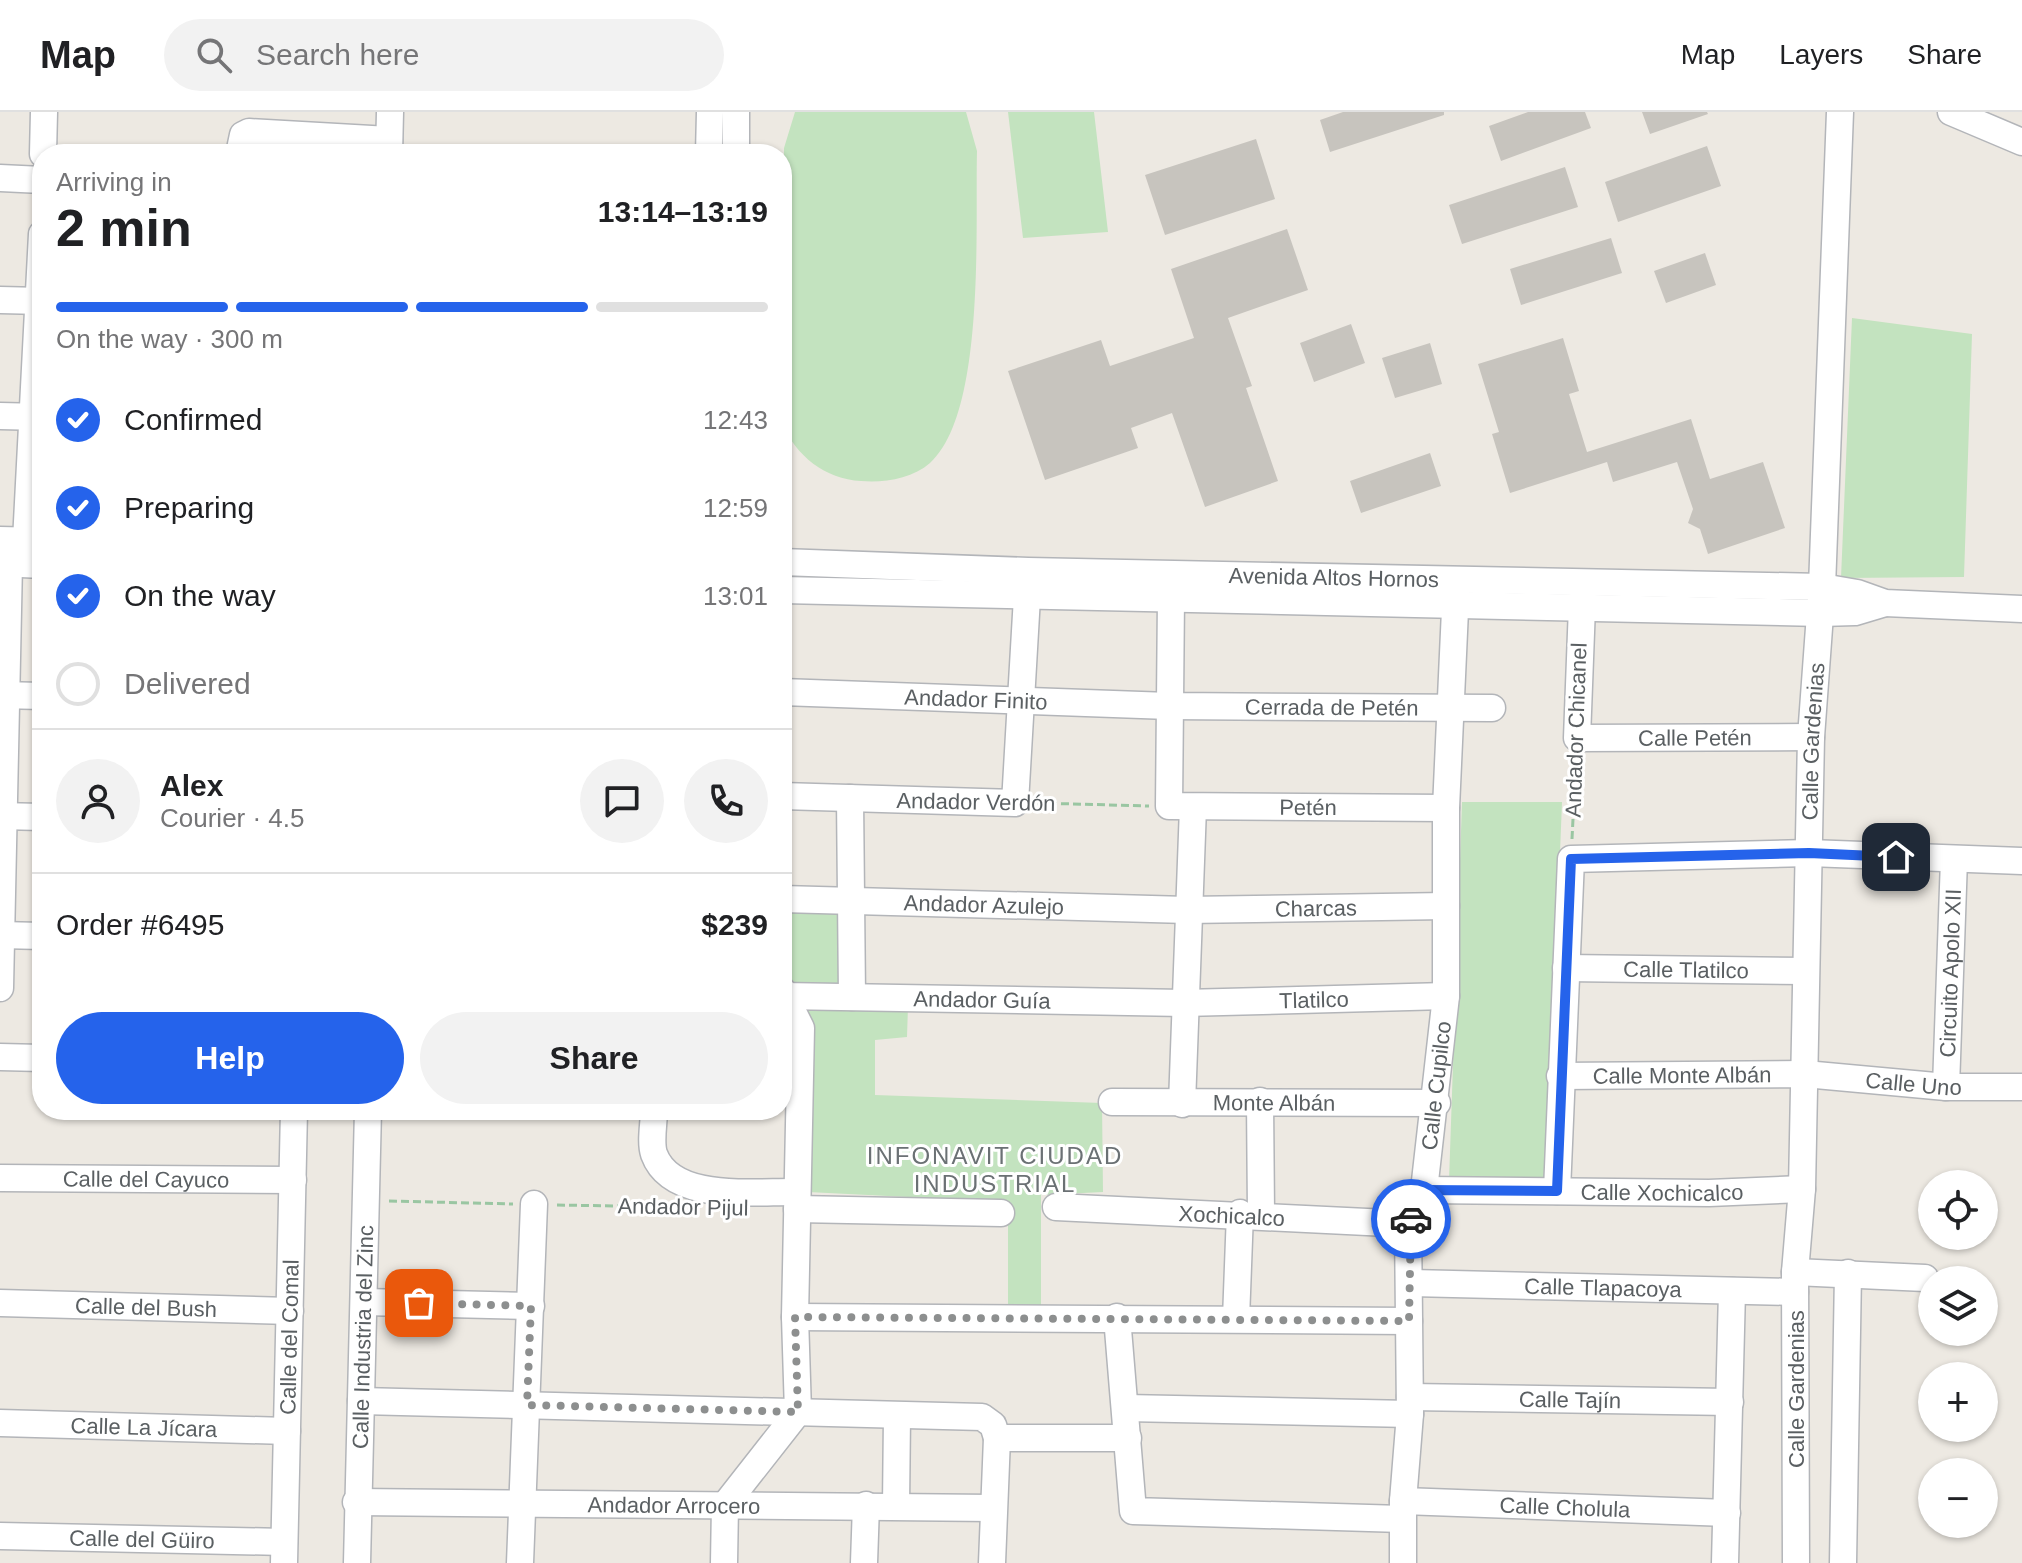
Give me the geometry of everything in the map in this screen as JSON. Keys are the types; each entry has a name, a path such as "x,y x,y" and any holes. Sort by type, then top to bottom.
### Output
{"street":[{"path":"43,144 44,112"},
{"path":"389,144 390,112"},
{"path":"709,144 710,112"},
{"path":"736,112 736,144"},
{"name":"Calle Gardenias","path":"1796,1563 1795,1282 1802,1189 1811,737 1821,600 1840,112"},
{"path":"1957,113 2022,142"},
{"path":"241,144 243,135 249,132 334,144"},
{"path":"0,178 32,180"},
{"path":"0,300 32,301"},
{"path":"0,416 32,417"},
{"path":"0,988 3,695 15,550 32,447"},
{"name":"Avenida Altos Hornos","path":"792,562 1456,592 1821,600"},
{"name":"Avenida Altos Hornos","path":"792,590 1027,597 1456,592 1582,606 1821,600 1857,593 1885,603 2022,609"},
{"name":"Calle Cupilco","path":"1403,1563 1410,1406 1408,1224 1424,1190 1437,1103 1446,996 1446,808 1456,592"},
{"path":"1015,803 1027,597"},
{"path":"1171,597 1169,706 1181,807 1187,910 1182,1104"},
{"name":"Andador Chicanel","path":"1577,738 1582,606"},
{"name":"Andador Finito","path":"792,692 1169,706"},
{"path":"3,695 32,696"},
{"name":"Cerrada de Petén","path":"1169,706 1450,705 1492,708"},
{"name":"Calle Petén","path":"1577,738 1811,737"},
{"name":"Andador Verdón","path":"792,796 1015,803"},
{"path":"850,798 852,997"},
{"name":"Petén","path":"1181,807 1446,808"},
{"path":"2,816 32,817"},
{"path":"1557,1191 1571,859 1809,853 2022,861"},
{"name":"Circuito Apolo XII","path":"1946,1087 1954,859"},
{"name":"Andador Azulejo","path":"792,899 1187,910"},
{"name":"Charcas","path":"1187,910 1446,906"},
{"path":"1,935 32,936"},
{"name":"Calle Tlatilco","path":"1566,968 1805,971"},
{"name":"Andador Guía","path":"792,994 1184,1003"},
{"name":"Tlatilco","path":"1184,1003 1446,996"},
{"path":"724,1563 725,1505 798,1412 795,1317 801,1028 792,1011"},
{"path":"0,1057 32,1058"},
{"name":"Calle Uno","path":"1805,1074 1946,1087 2022,1087"},
{"name":"Calle Monte Albán","path":"1560,1076 1805,1074"},
{"path":"1236,1319 1250,1214 1260,1101"},
{"name":"Monte Albán","path":"1112,1102 1437,1103"},
{"name":"Calle del Comal","path":"284,1553 294,1120"},
{"name":"Calle Industria del Zinc","path":"357,1563 356,1502 368,1120"},
{"path":"654,1120 654,1153 667,1174 692,1189 797,1201 1001,1213"},
{"name":"Calle del Cayuco","path":"0,1178 293,1180"},
{"name":"Calle Xochicalco","path":"1424,1190 1709,1193 1802,1189"},
{"path":"520,1563 534,1204"},
{"name":"Xochicalco","path":"1056,1207 1408,1224"},
{"path":"1843,1563 1848,1273"},
{"name":"Calle Tlapacoya","path":"1411,1283 1732,1291 1848,1273 1918,1278"},
{"path":"1725,1563 1732,1291"},
{"path":"364,1302 531,1306"},
{"name":"Calle del Bush","path":"0,1303 290,1311"},
{"path":"795,1317 1409,1321"},
{"path":"997,1438 1128,1438 1117,1317"},
{"path":"361,1401 982,1417 993,1425 997,1438 992,1563"},
{"name":"Calle Tajín","path":"1126,1408 1730,1402"},
{"path":"896,1506 897,1416"},
{"name":"Calle La Jícara","path":"0,1423 287,1431"},
{"name":"Calle Cholula","path":"1128,1438 1133,1511 1727,1513"},
{"name":"Andador Arrocero","path":"356,1502 993,1508"},
{"path":"864,1563 866,1505"},
{"name":"Calle del Güiro","path":"0,1536 284,1553"}],"path":[{"name":"Andador Chicanel","path":"1571,859 1577,738"},
{"name":"Andador Verdón","path":"1015,803 1181,807"},
{"name":"Andador Pijul","path":"366,1201 686,1207"}],"green space":[{"path":"795,112 966,112 977,151 976,269 969,362 961,404 948,438 930,463 906,476 870,481 835,476 813,464 792,441 792,144 785,144"},
{"path":"1008,112 1094,112 1108,232 1023,238"},
{"path":"1852,318 1972,334 1964,577 1841,578"},
{"path":"1462,802 1562,802 1547,1182 1449,1181"},
{"path":"792,909 858,911 861,1005 908,1006 907,1037 875,1040 875,1095 1102,1103 1103,1192 1041,1195 1041,1307 1008,1307 1008,1202 808,1192 801,1004 792,986"}],"building":[{"path":"1343,112 1444,112 1444,115 1330,152 1320,120"},
{"path":"1528,112 1585,112 1591,128 1501,161 1489,126"},
{"path":"1642,112 1707,112 1708,114 1650,134"},
{"path":"1256,139 1275,199 1165,235 1145,175"},
{"path":"1707,146 1721,186 1618,222 1605,182"},
{"path":"1565,167 1578,207 1462,244 1449,205"},
{"path":"1287,229 1308,290 1228,318 1252,386 1246,388 1278,481 1205,507 1172,413 1131,428 1138,448 1045,480 1008,371 1101,340 1110,366 1194,338 1171,269"},
{"path":"1611,238 1622,273 1521,305 1510,269"},
{"path":"1705,253 1716,285 1666,303 1654,271"},
{"path":"1351,324 1365,363 1314,382 1300,343"},
{"path":"1563,338 1579,391 1569,394 1587,452 1691,419 1710,479 1763,462 1785,528 1708,554 1700,529 1688,523 1693,509 1677,462 1613,482 1607,462 1510,493 1492,434 1499,432 1478,364"},
{"path":"1430,343 1442,384 1395,398 1382,358"},
{"path":"1430,453 1441,486 1361,513 1350,481"}],"way so far":[{"path":"419,1303 531,1306 527,1405 798,1412 795,1317 1409,1321 1408,1224 1411,1219"}],"district":[{"name":"INFONAVIT CIUDAD INDUSTRIAL","path":"995,1169"}],"route":[{"path":"1411,1219 1424,1190 1557,1191 1571,859 1809,853 1896,857"}]}
